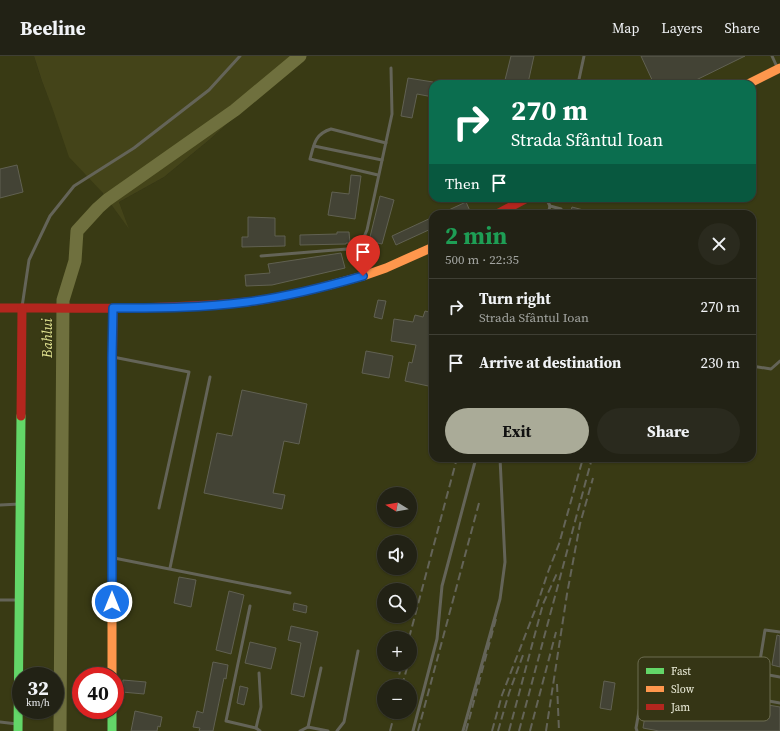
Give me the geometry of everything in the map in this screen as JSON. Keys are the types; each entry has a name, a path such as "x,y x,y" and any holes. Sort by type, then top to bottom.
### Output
{"street":[{"path":"756,80 779,68"},
{"path":"504,210 520,202"},
{"path":"0,308 183,307 248,302 311,290 363,276 429,250"},
{"path":"19,728 18,600 22,308"},
{"path":"112,667 113,308"},
{"path":"112,719 112,731"}],"lane":[{"path":"22,308 29,260 50,216 74,186 134,148 209,90 240,56"},
{"path":"579,80 584,56"},
{"path":"772,56 779,68"},
{"path":"363,276 358,251 367,230 392,114 390,68"},
{"path":"378,175 310,159 314,142 323,132 331,129 386,143"},
{"path":"314,146 382,160"},
{"path":"548,202 550,206 549,210"},
{"path":"550,206 562,210"},
{"path":"261,256 347,249 358,251"},
{"path":"112,357 189,372 159,508"},
{"path":"756,367 771,369 780,361"},
{"path":"170,568 210,377"},
{"path":"413,731 437,639 442,586 475,462"},
{"path":"462,731 500,599 505,562 500,462"},
{"path":"0,504 20,504"},
{"path":"112,558 170,568 290,593"},
{"path":"0,600 18,600"},
{"path":"250,606 226,721 256,728 260,731"},
{"path":"761,657 765,630 780,632"},
{"path":"337,731 344,722 358,651"},
{"path":"308,727 321,668"},
{"path":"256,728 261,707 259,674"},
{"path":"770,675 780,677"},
{"path":"770,701 780,703"},
{"path":"637,731 636,728 638,717"},
{"path":"0,722 19,728"},
{"path":"300,731 308,727 328,731"}],"shaded area":[{"path":"0,56 34,56 53,109 102,192 128,227 119,202 164,177 209,140 303,56 780,56 780,731 0,731"},
{"path":"34,56 303,56 209,140 164,177 119,202 129,229 102,192 69,157"}],"building":[{"path":"511,56 534,56 529,80 505,80"},
{"path":"641,56 745,56 696,80 652,80"},
{"path":"408,78 429,81 429,96 417,94 412,118 401,116"},
{"path":"17,165 23,192 0,198 0,169"},
{"path":"351,175 361,176 355,219 328,215 332,192 349,194"},
{"path":"380,196 394,200 382,244 369,241"},
{"path":"466,202 470,210 449,210"},
{"path":"572,207 583,210 571,210"},
{"path":"248,217 275,218 275,236 285,236 285,246 242,247 242,237 248,237"},
{"path":"429,219 429,230 396,245 392,236"},
{"path":"337,232 349,232 350,243 300,245 300,235 337,234"},
{"path":"341,253 345,268 272,285 246,286 245,275 270,273 268,264"},
{"path":"378,300 386,301 382,319 374,317"},
{"path":"425,311 429,312 429,386 405,381 409,362 412,363 416,345 391,341 394,319 413,322 415,315 423,317"},
{"path":"366,351 393,356 389,378 362,373"},
{"path":"242,390 307,404 299,444 284,441 273,493 285,495 282,509 204,493 217,433 232,436"},
{"path":"179,577 196,580 191,607 174,603"},
{"path":"229,591 244,595 231,654 216,650"},
{"path":"294,603 307,606 306,613 293,610"},
{"path":"291,626 318,632 304,697 291,694 301,643 288,640"},
{"path":"777,635 780,636 780,667 772,665"},
{"path":"250,642 276,648 271,669 245,663"},
{"path":"213,662 228,665 226,679 224,678 213,731 199,731 200,728 193,727 197,711 203,713"},
{"path":"124,680 146,682 144,694 124,692"},
{"path":"604,681 615,683 611,710 600,708"},
{"path":"240,686 248,688 244,705 237,703"},
{"path":"770,705 780,707 780,731 659,731 643,728 644,721 770,721"},
{"path":"135,711 162,717 160,727 158,726 157,731 131,731"}],"waterway":[{"name":"Bahlui","path":"60,731 63,300 75,261 77,231 107,200 235,110 300,56"}],"railway":[{"path":"411,631 456,462"},
{"path":"492,731 502,695 559,544 582,462"},
{"path":"519,731 591,462"},
{"path":"546,731 567,594 580,524 593,478"},
{"path":"418,731 479,503"},
{"path":"509,731 543,604 558,571"},
{"path":"466,731 497,615"},
{"path":"530,731 556,632"},
{"path":"498,731 509,693 523,655"},
{"path":"398,679 400,671"},
{"path":"404,679 406,671"},
{"path":"557,684 559,731"},
{"path":"390,731 393,719"}],"traffic: fast":[{"path":"18,731 21,416"},
{"path":"112,719 112,731"}],"traffic: slow":[{"path":"756,80 780,68"},
{"path":"330,285 386,268 429,249"},
{"path":"112,419 112,667"}],"traffic: jam":[{"path":"504,210 520,202"},
{"path":"0,308 124,308 216,305 267,299 330,285"},
{"path":"21,416 22,308"},
{"path":"112,419 113,308"}],"route":[{"path":"112,602 113,308 176,307 248,302 311,290 363,276"}]}
